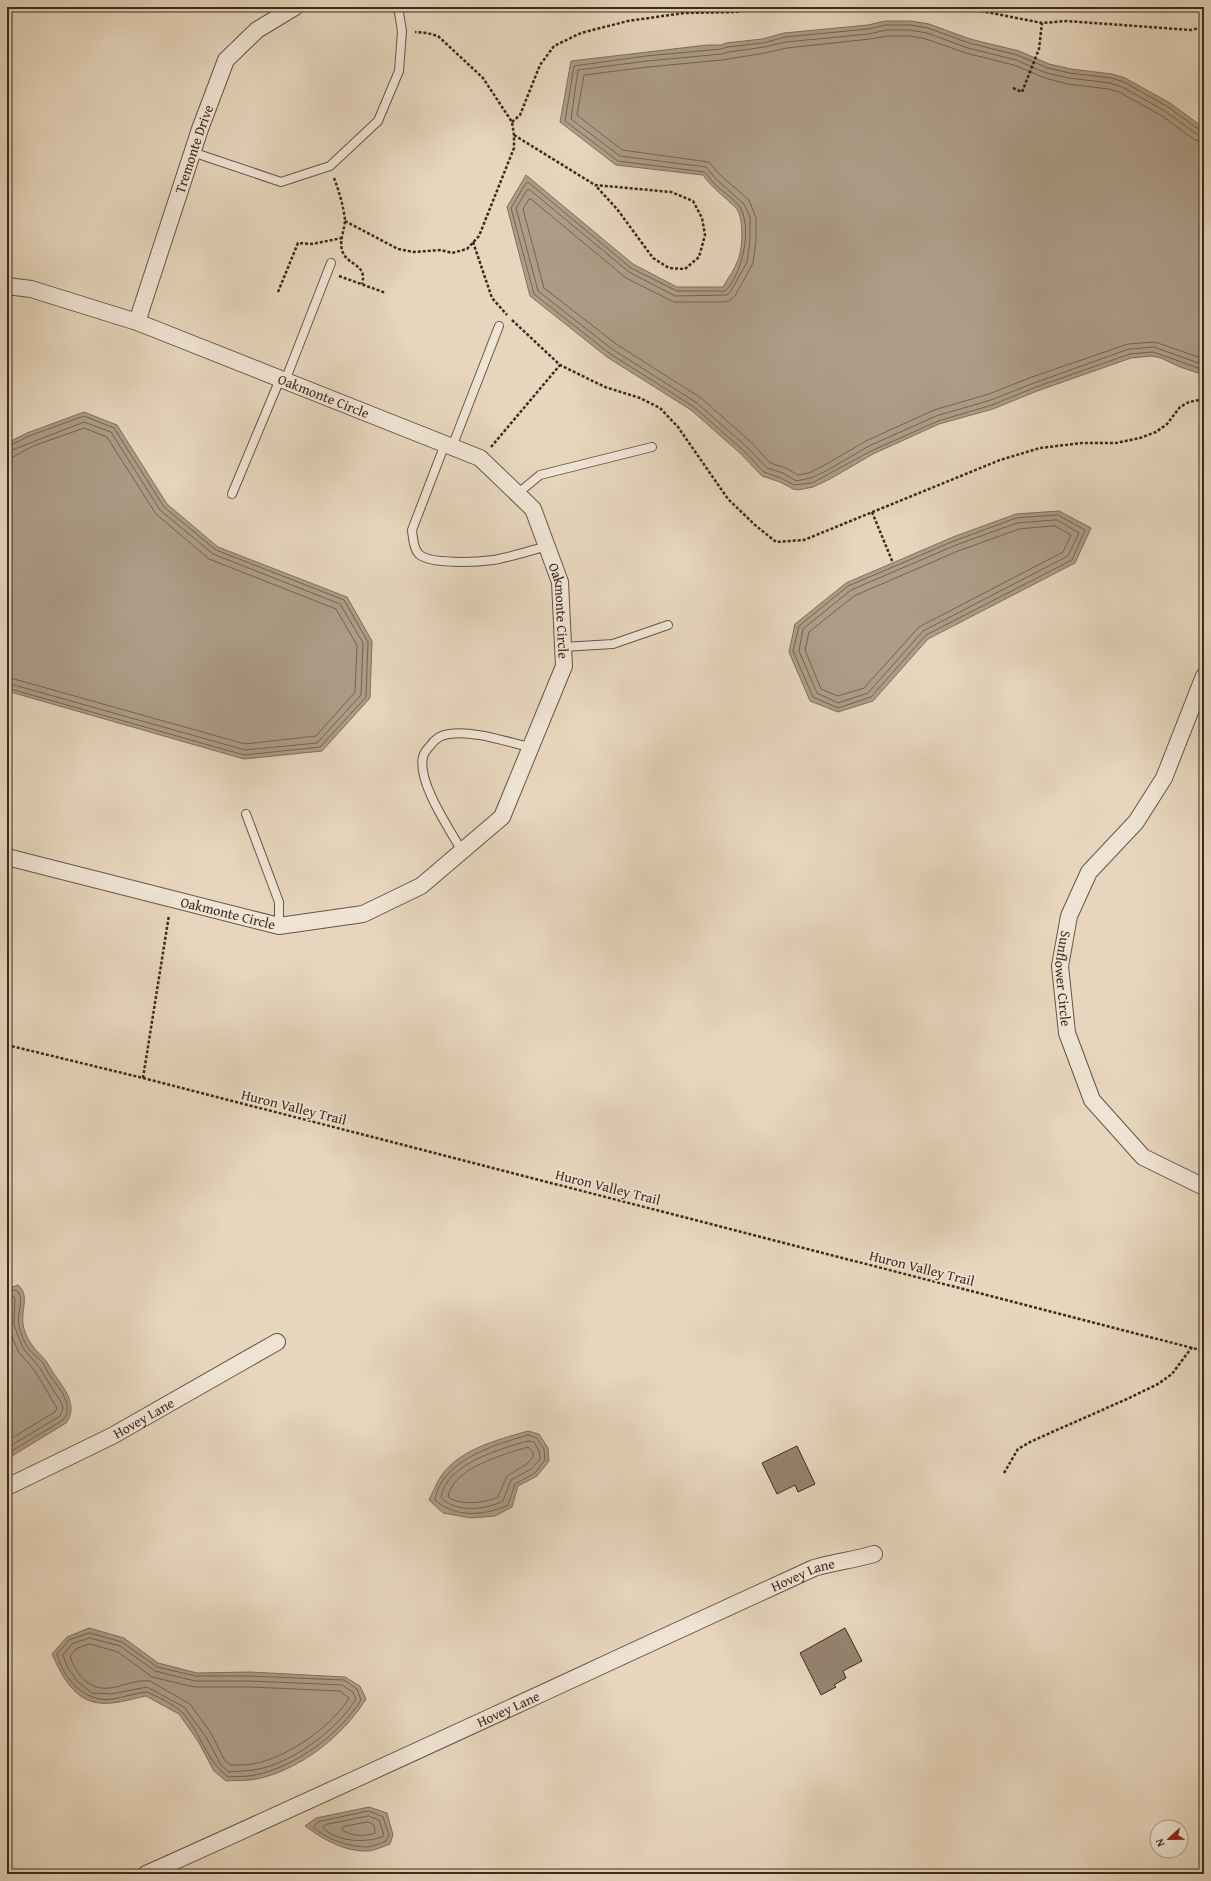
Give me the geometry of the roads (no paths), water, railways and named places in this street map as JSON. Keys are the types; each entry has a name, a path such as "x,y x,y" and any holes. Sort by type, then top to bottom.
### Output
{"street":[{"name":"Tremonte Drive","path":"137,322 192,152 226,60 257,30 294,7"},
{"name":"Oakmonte Circle","path":"7,286 31,289 137,322 481,460 533,509 560,582 564,666 502,817 421,886 363,914 279,926 7,857"},
{"name":"Sunflower Circle","path":"1204,676 1164,778 1136,822 1089,872 1069,916 1060,966 1067,1033 1092,1100 1144,1157 1204,1187"},
{"name":"Hovey Lane","path":"7,1487 112,1436 277,1342"},
{"name":"Hovey Lane","path":"146,1874 351,1783 557,1685 814,1568 837,1561 854,1561 874,1554"}],"lane":[{"path":"192,152 281,182 329,167 378,121 399,71 402,32 398,7"},
{"path":"232,494 331,263"},
{"path":"499,326 412,530 413,543 418,554 426,559 438,561 493,560 547,546"},
{"path":"517,494 540,475 652,447"},
{"path":"563,647 613,644 668,625"},
{"path":"462,851 433,801 425,778 423,766 424,757 434,740 450,734 473,735 530,747"},
{"path":"246,814 279,902 279,926"}],"water":[{"path":"885,21 911,21 929,24 970,39 1019,51 1049,64 1071,69 1112,74 1125,78 1170,103 1204,128 1204,375 1180,367 1161,358 1152,356 1131,358 1037,391 993,409 939,424 873,454 813,487 798,490 762,476 741,454 691,410 607,357 530,296 507,207 526,175 633,264 677,287 723,287 740,255 742,233 739,212 703,175 616,165 560,122 571,61 707,45 721,45 726,43 762,39 784,33 868,25"},
{"path":"84,412 117,425 167,504 218,547 347,597 372,641 370,698 322,751 244,759 7,691 7,443 27,433"},
{"path":"1059,511 1091,528 1075,563 928,639 873,701 838,712 810,701 789,652 795,624 846,583 953,537 1016,514"},
{"path":"18,1285 24,1293 23,1325 26,1334 30,1343 46,1361 66,1391 71,1404 71,1410 70,1417 66,1423 7,1459 7,1289"},
{"path":"528,1431 539,1434 548,1448 549,1461 537,1476 518,1486 512,1507 495,1516 471,1518 443,1513 429,1500 445,1470 455,1461 490,1443"},
{"path":"89,1628 124,1638 158,1663 197,1673 250,1672 345,1677 360,1686 366,1699 345,1726 333,1738 319,1750 289,1768 257,1779 226,1781 214,1771 198,1741 179,1714 146,1696 112,1703 100,1703 90,1701 74,1690 62,1674 52,1654 67,1637"},
{"path":"369,1807 387,1813 393,1835 390,1844 369,1851 360,1851 335,1844 305,1826 316,1818"}]}
